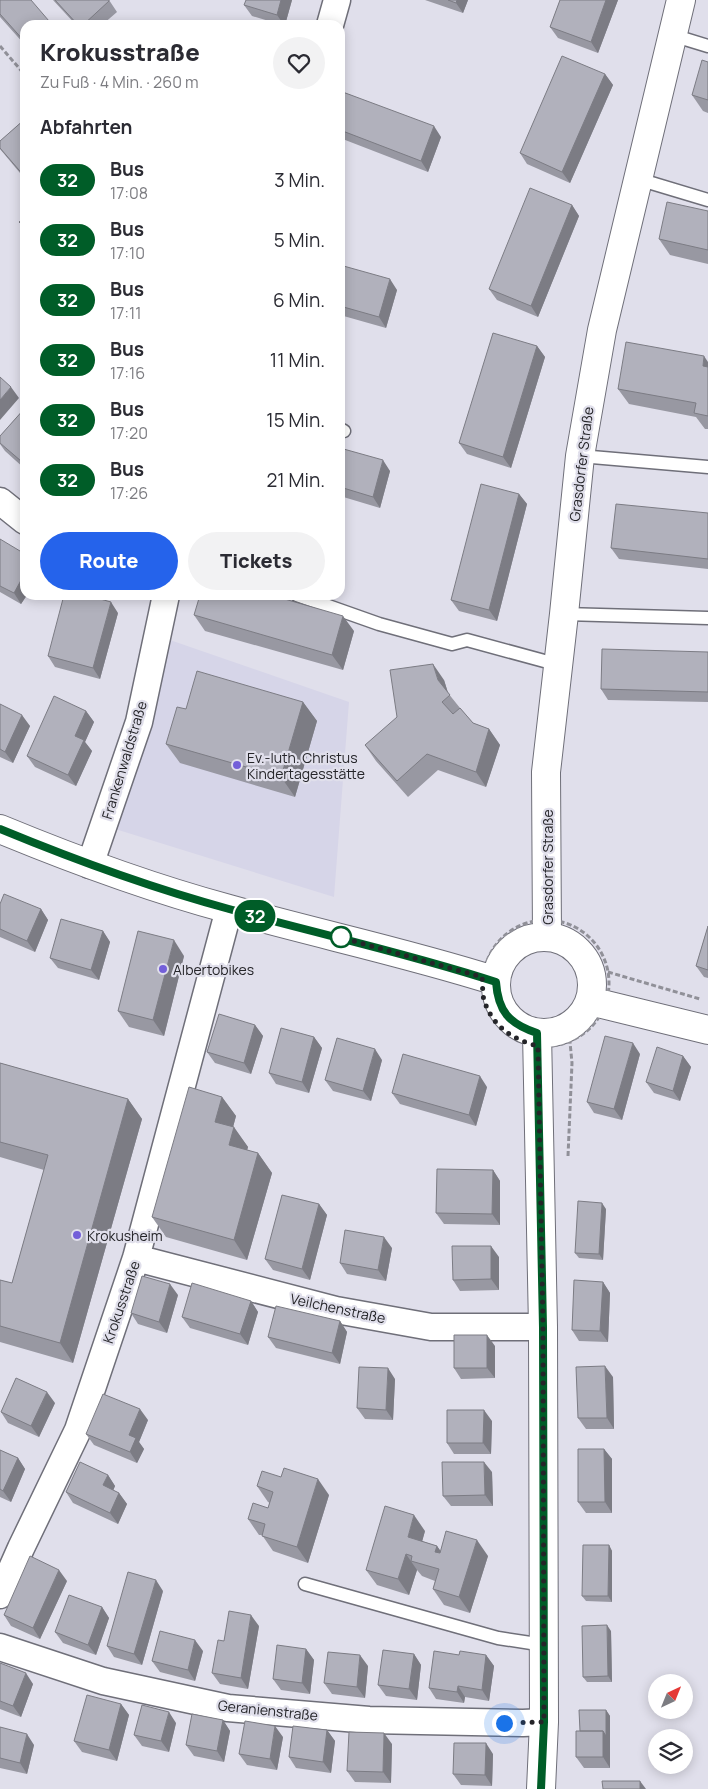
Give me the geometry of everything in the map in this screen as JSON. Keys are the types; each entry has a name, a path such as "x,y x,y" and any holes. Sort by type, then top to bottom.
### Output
{"street":[{"path":"331,20 337,0"},
{"name":"Grasdorfer Straße","path":"547,928 546,772 580,456 602,330 681,0"},
{"path":"0,502 20,517"},
{"name":"Frankenwaldstraße","path":"90,865 139,722 163,600"},
{"path":"0,829 135,881 229,909 339,937 489,979 502,1009 512,1021 538,1040"},
{"name":"Krokusstraße","path":"0,1595 10,1543 78,1430 136,1258 229,909"},
{"path":"489,979 500,967 507,954 519,944 533,938 547,928 579,952 589,967 598,1003"},
{"path":"538,1040 575,1023 584,1013 598,1003 708,1030"},
{"path":"538,1040 543,1327 544,1722 541,1789"},
{"name":"Veilchenstraße","path":"136,1258 336,1310 431,1327 543,1327"},
{"name":"Geranienstraße","path":"0,1647 103,1681 228,1708 370,1720 544,1722"}],"lane":[{"path":"672,35 708,46"},
{"path":"638,179 708,200"},
{"path":"580,456 708,467"},
{"path":"311,600 379,624 452,644 467,640 559,665"},
{"path":"564,614 708,618"},
{"path":"305,1584 498,1638 544,1645"}],"path":[{"path":"0,46 20,69"},
{"path":"527,922 547,928 564,922 580,930 593,941 602,956 608,972 609,988 598,1003 595,1024 570,1042 554,1046 538,1040 524,1043 511,1036 494,1020 484,1000 489,979 485,964 490,951 509,931 527,922"},
{"path":"608,972 708,1001"}],"shaded area":[{"name":"Ev.-luth. Christus Kindertagesstätte","path":"167,639 349,702 334,897 112,828"}],"building":[{"path":"0,0 31,0 48,20 20,20 20,36 0,14"},
{"path":"55,0 109,0 88,20 73,20"},
{"path":"246,0 281,0 277,15 244,5"},
{"path":"560,0 606,0 591,42 550,27"},
{"path":"562,56 605,74 562,172 520,153"},
{"path":"702,60 708,62 708,100 692,95"},
{"path":"345,93 434,126 421,161 345,132"},
{"path":"20,123 20,171 0,148 0,141"},
{"path":"530,188 572,205 531,306 489,289"},
{"path":"667,202 708,211 708,250 659,239"},
{"path":"345,266 390,279 379,317 345,307"},
{"path":"493,333 537,346 503,457 459,443"},
{"path":"626,342 704,356 703,366 708,367 708,416 694,413 696,403 618,389"},
{"path":"0,377 11,387 0,400"},
{"path":"20,414 20,460 0,443 0,436"},
{"path":"345,449 383,460 373,497 345,489"},
{"path":"481,484 519,494 489,610 451,600"},
{"path":"616,504 708,513 708,559 611,548"},
{"path":"0,539 20,551 20,582 14,593 0,586"},
{"path":"63,600 104,600 111,602 93,668 48,656"},
{"path":"198,600 288,600 343,616 332,655 194,615"},
{"path":"602,649 708,652 708,692 601,689"},
{"path":"433,664 438,680 450,695 442,702 453,714 460,708 473,723 489,729 476,772 427,754 397,781 365,745 397,717 390,670"},
{"path":"197,671 303,702 281,777 166,744 177,707 186,709"},
{"path":"54,696 86,711 75,736 84,740 68,775 27,756"},
{"path":"0,704 22,715 5,752 0,749"},
{"path":"4,894 41,909 27,941 0,929 0,904"},
{"path":"61,919 103,931 91,970 50,958"},
{"path":"708,926 708,970 696,966"},
{"path":"138,931 174,940 153,1020 118,1011"},
{"path":"219,1014 255,1025 244,1063 207,1052"},
{"path":"281,1028 314,1037 302,1082 269,1073"},
{"path":"605,1036 633,1043 614,1109 587,1102"},
{"path":"337,1038 375,1049 363,1091 325,1080"},
{"path":"657,1047 683,1056 673,1091 646,1082"},
{"path":"403,1054 480,1076 469,1115 392,1093"},
{"name":"Krokusheim","path":"0,1063 128,1099 60,1343 0,1326 0,1280 12,1283 48,1155 0,1142"},
{"path":"189,1087 222,1097 215,1122 234,1127 229,1145 258,1153 234,1240 152,1217"},
{"path":"437,1169 493,1170 492,1214 436,1213"},
{"path":"282,1195 319,1204 302,1269 265,1259"},
{"path":"578,1201 602,1203 599,1254 575,1253"},
{"path":"345,1230 384,1237 378,1270 340,1263"},
{"path":"452,1246 491,1246 491,1279 453,1280"},
{"path":"142,1276 170,1284 159,1322 131,1313"},
{"path":"574,1280 603,1282 600,1331 572,1330"},
{"path":"192,1283 251,1301 240,1334 182,1317"},
{"path":"276,1306 340,1321 332,1353 268,1337"},
{"path":"454,1335 487,1335 487,1368 454,1368"},
{"path":"605,1366 607,1418 578,1418 576,1367"},
{"path":"359,1367 388,1368 386,1410 357,1408"},
{"path":"16,1378 47,1392 31,1426 1,1412"},
{"path":"103,1394 140,1409 129,1435 136,1438 130,1452 86,1434"},
{"path":"447,1410 484,1410 483,1443 447,1443"},
{"path":"578,1449 604,1449 605,1502 578,1502"},
{"path":"0,1450 18,1458 3,1491 0,1489"},
{"path":"80,1462 108,1475 103,1485 119,1493 110,1513 66,1492"},
{"path":"442,1462 484,1462 485,1495 443,1496"},
{"path":"284,1468 318,1479 297,1547 262,1536 265,1524 248,1519 253,1503 268,1508 273,1492 257,1486 262,1471 281,1477"},
{"path":"385,1506 414,1515 408,1537 437,1546 435,1552 440,1553 446,1531 477,1540 459,1597 433,1589 439,1569 411,1561 412,1556 406,1554 398,1579 366,1570"},
{"path":"583,1545 609,1545 608,1596 582,1596"},
{"path":"30,1556 59,1570 33,1628 4,1615"},
{"path":"128,1572 156,1580 134,1654 107,1646"},
{"path":"69,1595 102,1607 88,1645 55,1632"},
{"path":"229,1611 251,1615 241,1678 212,1673 218,1640 224,1641"},
{"path":"607,1625 608,1676 583,1677 582,1626"},
{"path":"160,1631 195,1640 188,1670 152,1661"},
{"path":"277,1645 306,1649 302,1683 273,1679"},
{"path":"383,1650 414,1654 409,1689 378,1685"},
{"path":"434,1651 459,1655 460,1651 486,1655 482,1690 458,1686 457,1692 429,1688"},
{"path":"328,1652 360,1655 357,1687 324,1683"},
{"path":"0,1663 26,1673 13,1706 0,1701"},
{"path":"87,1695 121,1704 109,1750 74,1741"},
{"path":"142,1705 169,1712 161,1741 134,1735"},
{"path":"579,1710 606,1710 606,1736 603,1731 580,1731"},
{"path":"192,1714 223,1720 217,1751 186,1745"},
{"path":"245,1721 275,1726 270,1759 239,1754"},
{"path":"293,1726 327,1730 323,1762 289,1757"},
{"path":"0,1727 27,1734 20,1763 0,1758"},
{"path":"576,1731 603,1731 603,1757 576,1757"},
{"path":"349,1732 384,1733 383,1772 347,1771"},
{"path":"454,1743 486,1743 485,1775 453,1774"},
{"path":"602,1781 640,1781 640,1789 603,1789"}],"bus line":[{"name":"32","path":"0,829 135,881 229,909 339,937 496,982 497,996 502,1009 512,1021 523,1029 537,1033 543,1327 544,1722 541,1789"}],"place":[{"name":"Ev.-luth. Christus Kindertagesstätte","path":"237,765"},
{"name":"Albertobikes","path":"163,969"},
{"name":"Krokusheim","path":"77,1235"}],"route":[{"path":"341,937 339,937 482,977 484,1000 494,1020 511,1036 524,1043 538,1046 543,1327 544,1722 504,1723"}]}
